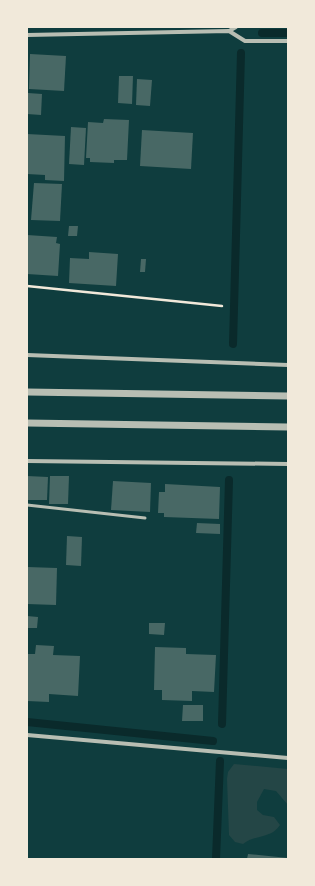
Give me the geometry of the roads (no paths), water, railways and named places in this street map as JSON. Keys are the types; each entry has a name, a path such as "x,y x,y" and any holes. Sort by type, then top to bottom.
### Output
{"street":[{"path":"27,35 229,31 236,27"},
{"path":"229,31 245,41 288,40"},
{"path":"27,355 288,365"},
{"path":"27,392 288,396"},
{"path":"27,423 288,427"},
{"path":"27,461 288,464"},
{"path":"27,735 288,758"}],"lane":[{"path":"27,505 145,518"}],"waterway":[{"path":"262,33 288,33"},
{"path":"233,344 241,53"},
{"path":"222,724 229,480"},
{"path":"27,722 213,741"},
{"path":"216,859 220,761"}]}
